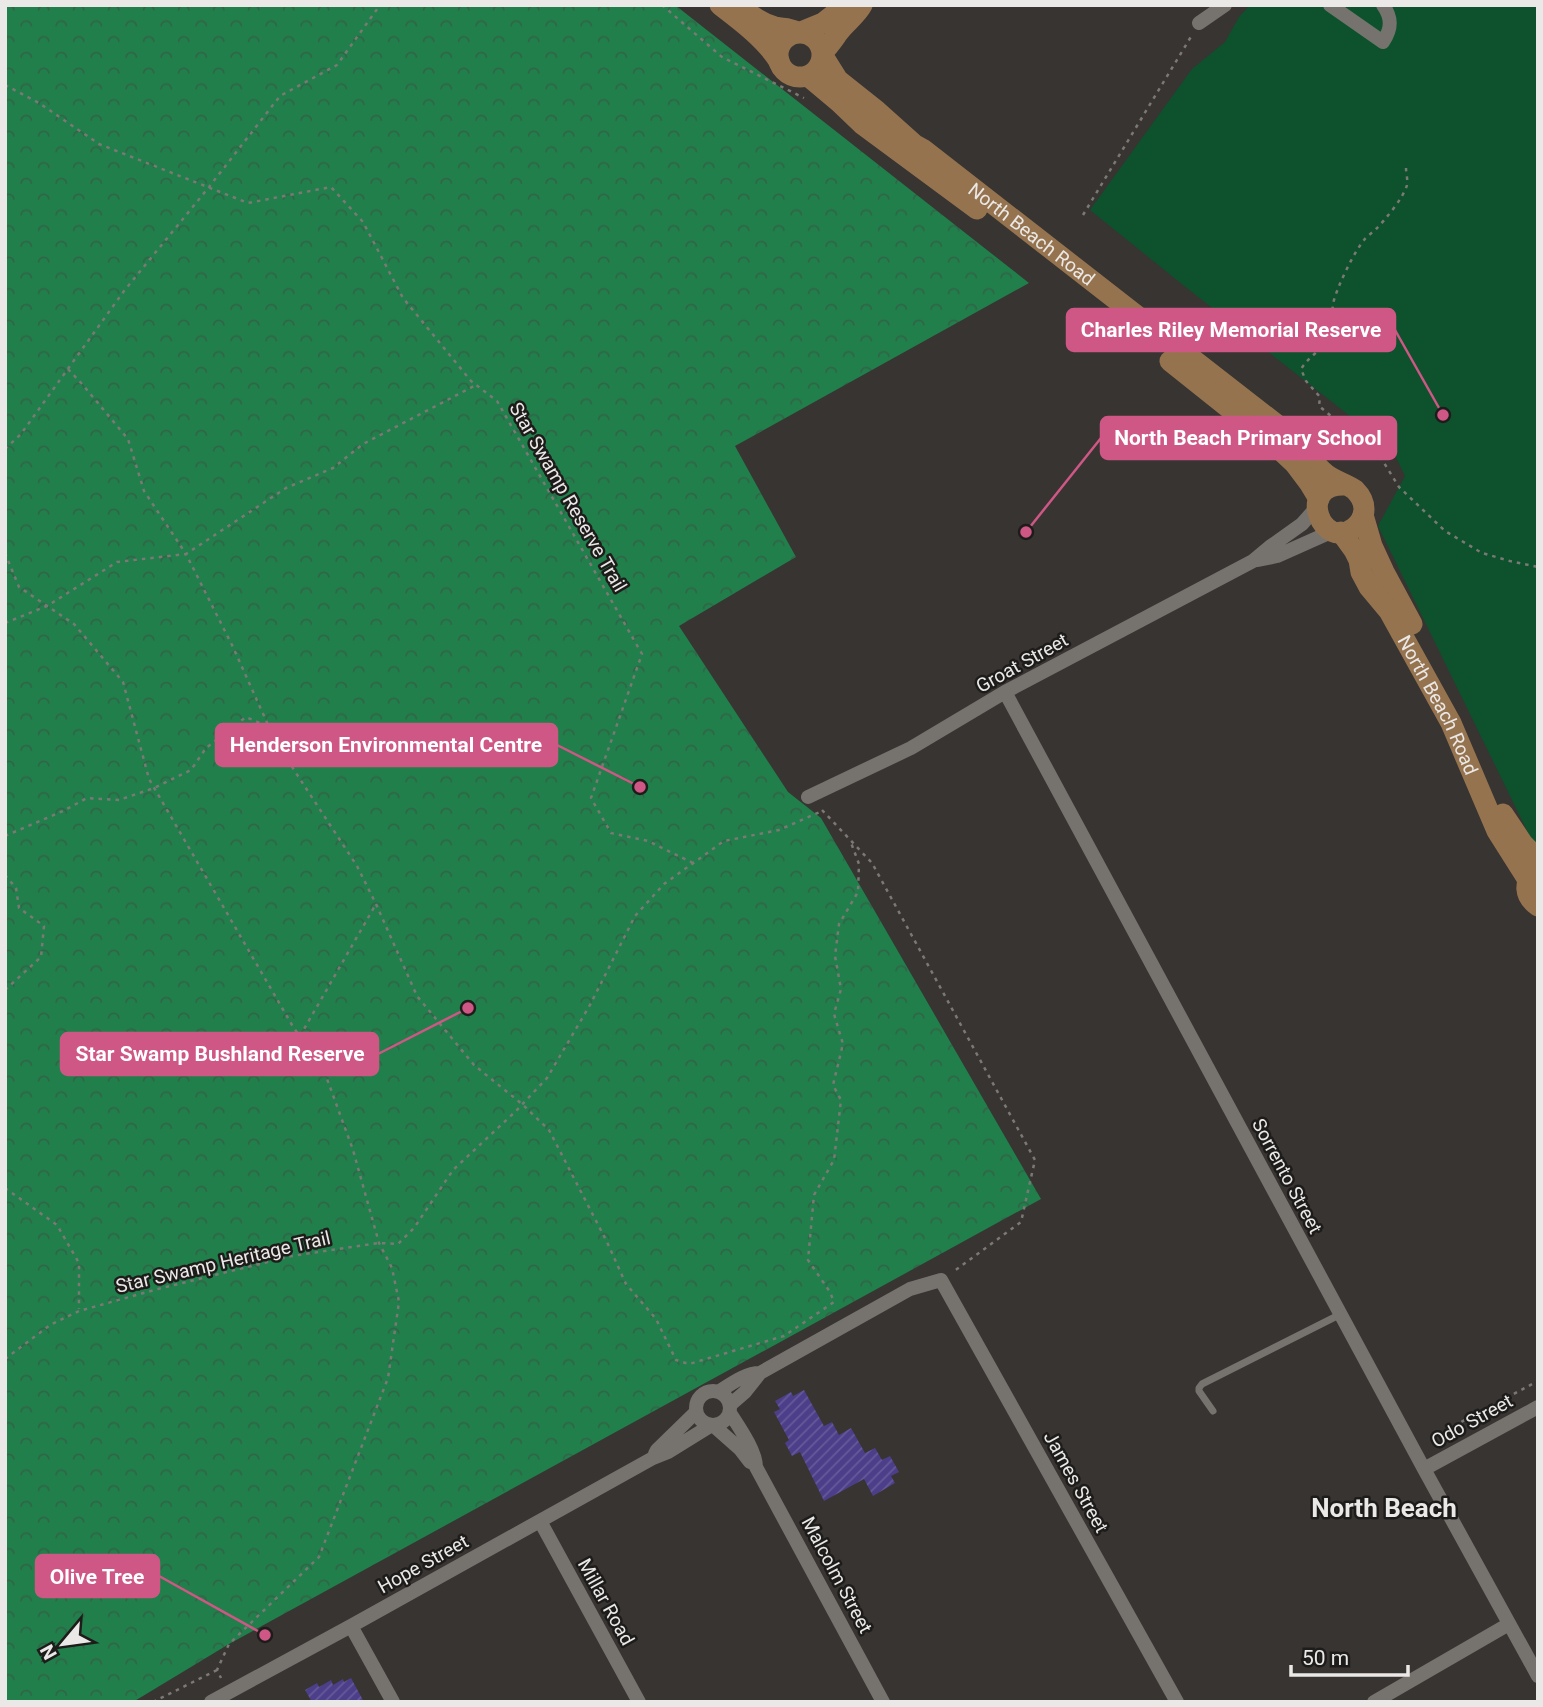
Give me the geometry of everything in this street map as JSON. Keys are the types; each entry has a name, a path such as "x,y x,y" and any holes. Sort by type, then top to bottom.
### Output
{"main road":[{"name":"North Beach Road","path":"720,5 772,50 787,73 808,76 862,124 992,221 1274,444 1303,474 1318,503 1317,514 1321,522 1337,532 1354,550 1369,587 1389,611 1451,723 1497,831 1533,875 1527,892 1529,898 1538,906"},
{"name":"North Beach Road","path":"739,5 764,23 777,28 788,27 816,38 838,79 915,145 1290,435 1319,468 1360,496 1372,546 1380,564 1435,665 1503,815 1523,844 1538,859"},
{"path":"779,61 778,53 783,39 823,23 846,5"},
{"path":"808,76 818,68 823,54 862,5"},
{"path":"1318,503 1326,489 1343,485"},
{"path":"1337,532 1355,527 1363,515"}],"street":[{"path":"1199,23 1225,5"},
{"path":"1330,5 1348,10 1384,42 1391,22 1383,5"},
{"name":"Groat Street","path":"808,797 911,748 1005,692 1254,561 1303,524 1318,503"},
{"name":"Groat Street","path":"1254,561 1277,556 1337,532"},
{"name":"Sorrento Street","path":"1005,692 1538,1676"},
{"path":"760,1373 749,1374 718,1392 701,1395 696,1412 701,1421 712,1426 722,1424 730,1409 760,1373 911,1289 942,1280"},
{"name":"James Street","path":"942,1280 1177,1702"},
{"path":"718,1392 726,1397 730,1409"},
{"name":"Odo Street","path":"1424,1469 1538,1407"},
{"name":"Malcolm Street","path":"730,1409 754,1454 756,1467"},
{"name":"Hope Street","path":"653,1458 657,1450 696,1412"},
{"name":"Malcolm Street","path":"712,1426 740,1448 756,1467 883,1702"},
{"name":"Hope Street","path":"211,1702 712,1426"},
{"name":"Millar Road","path":"540,1521 639,1702"},
{"path":"1374,1702 1509,1624"},
{"path":"351,1626 393,1702"}],"lane":[{"path":"1213,1411 1199,1391 1202,1384 1340,1314"}],"path":[{"path":"5,449 21,434 124,291 280,96 337,65 380,5"},
{"path":"662,5 722,57 814,103"},
{"path":"1083,215 1199,23"},
{"name":"Star Swamp Reserve Trail","path":"5,85 39,103 99,144 248,203 331,187 363,222 403,298 471,381 497,401 642,654 591,798 611,833 648,841 693,863"},
{"path":"1406,168 1407,185 1385,219 1364,240 1334,301 1327,338 1319,351 1308,358 1301,369 1306,381 1320,397 1319,406 1381,457 1399,487 1445,531 1482,553 1538,567"},
{"path":"68,369 128,439 144,491 186,554 269,727 357,866 417,996 474,1065 550,1130 626,1284 656,1319 676,1360 689,1364 784,1336 834,1302 808,1261 814,1195 834,1160 841,1100 833,1085 843,1044 834,1014 841,989 835,956 839,924 858,892 859,864 850,840"},
{"path":"5,623 47,606 117,562 186,554 286,488 333,468 363,444 477,385"},
{"path":"5,553 19,587 74,624 124,682 149,779 300,1037 326,1076 353,1150 379,1243 392,1268 399,1302 388,1378 319,1557 229,1644 217,1670 153,1702"},
{"path":"5,836 88,798 119,800 154,788 191,770 206,748 246,717 269,727"},
{"path":"808,797 872,863 1035,1160 1021,1222 942,1280"},
{"name":"Star Swamp Heritage Trail","path":"5,1359 50,1325 79,1311 292,1256 379,1243 398,1244 414,1228 453,1171 547,1078 590,1005 635,916 664,884 724,841 779,830 822,811"},
{"path":"5,875 16,888 19,908 44,926 41,957 5,990"},
{"path":"300,1037 376,904"},
{"path":"5,1188 57,1225 79,1264 79,1311"},
{"path":"1436,1446 1431,1438 1538,1381"},
{"path":"217,1670 229,1692"}],"green space":[{"path":"5,5 675,5 1029,283 735,446 796,557 679,626 788,792 821,818 1041,1199 229,1644 133,1702 5,1702"},
{"path":"1250,5 1538,5 1538,853 1378,526 1405,476 1392,449 1090,210 1192,69 1225,42 1239,17"}],"building":[{"path":"804,1390 824,1426 832,1422 839,1435 851,1428 865,1453 875,1448 882,1460 890,1456 899,1472 891,1476 895,1483 873,1496 864,1479 824,1501 800,1452 792,1456 785,1443 789,1440 774,1412 780,1409 775,1401 791,1392 793,1396"},
{"path":"351,1678 364,1702 312,1702 305,1690 317,1683 319,1687 331,1680 333,1685"}],"place":[{"name":"Charles Riley Memorial Reserve","path":"1443,415"},
{"name":"North Beach Primary School","path":"1026,532"},
{"name":"Henderson Environmental Centre","path":"640,787"},
{"name":"Star Swamp Bushland Reserve","path":"468,1008"},
{"name":"Olive Tree","path":"265,1635"}],"district":[{"name":"North Beach","path":"1384,1508"}]}
